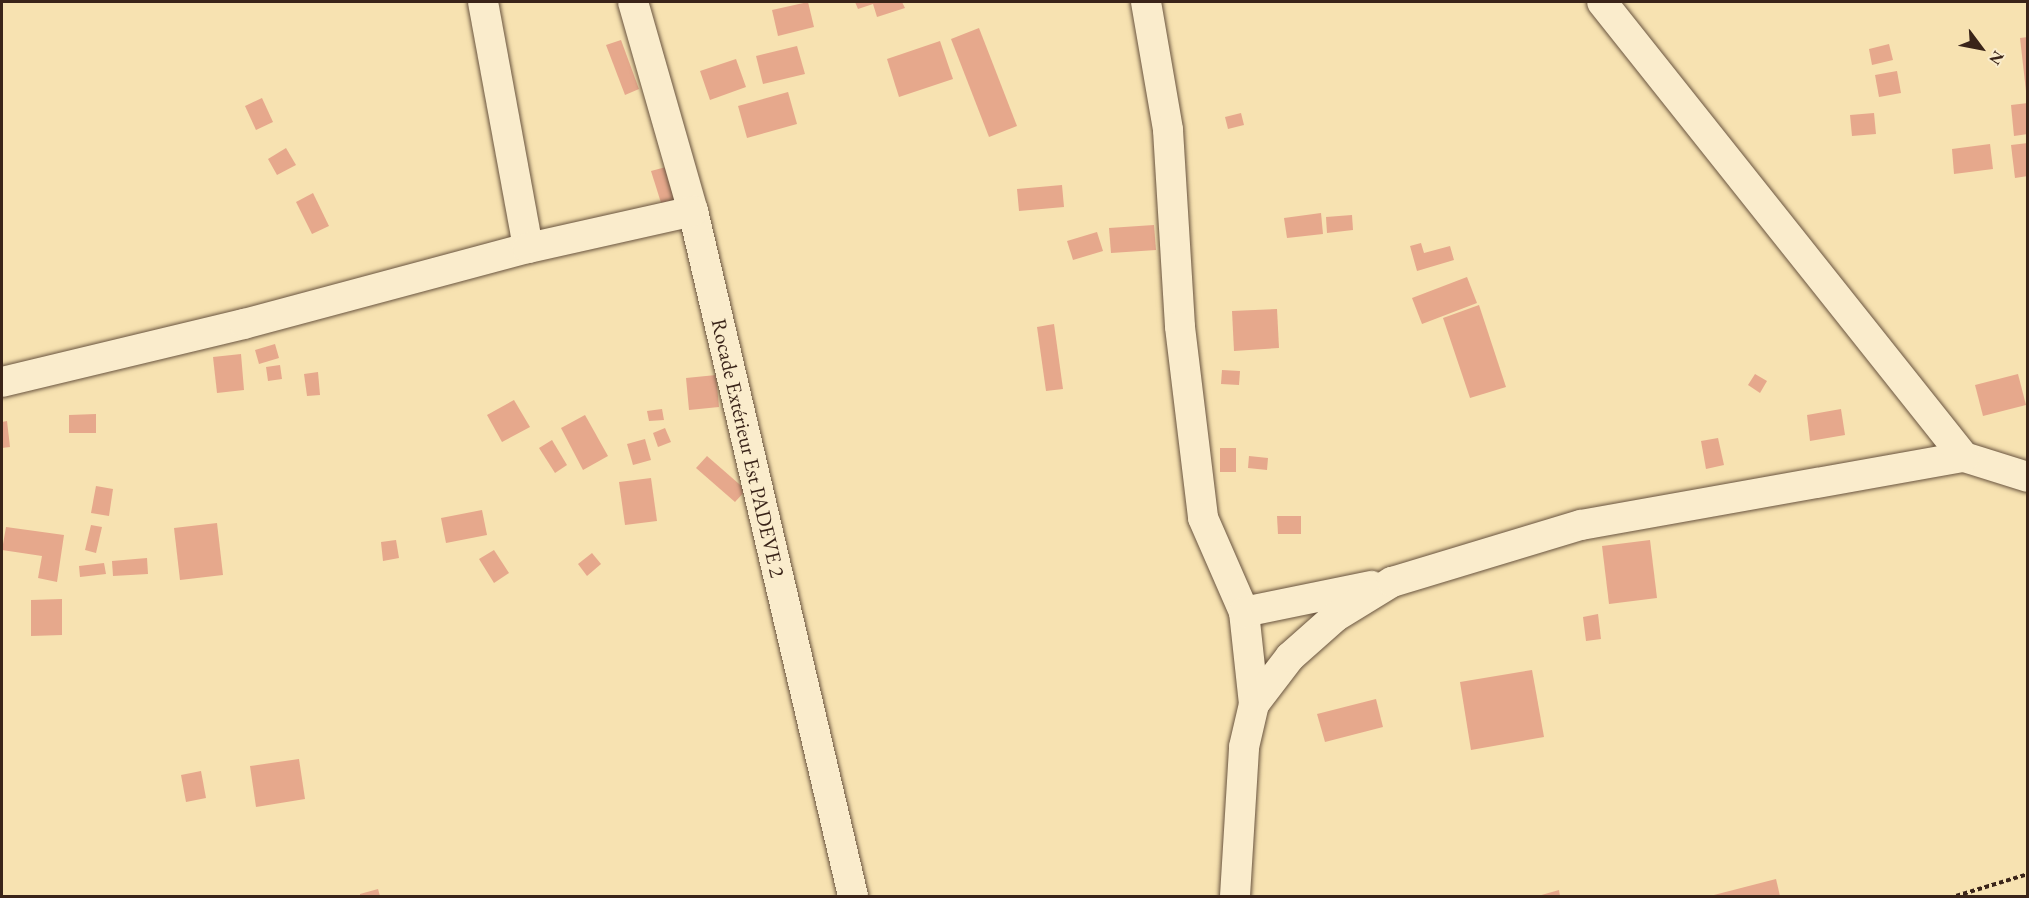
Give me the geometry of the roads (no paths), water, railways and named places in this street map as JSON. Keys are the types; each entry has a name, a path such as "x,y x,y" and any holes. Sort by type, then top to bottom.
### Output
{"street":[{"path":"483,2 528,248"},
{"name":"Rocade Extérieur Est PADEVE 2","path":"633,2 693,211 853,897"},
{"path":"1146,2 1168,130 1180,327 1203,518 1244,612 1254,704 1244,747 1235,897"},
{"path":"1602,2 1964,457"},
{"path":"2,382 244,324 528,248 693,211"},
{"path":"1244,612 1392,582 1581,525 1964,457 2028,477"},
{"path":"1254,704 1290,657 1335,617 1392,582"}]}
